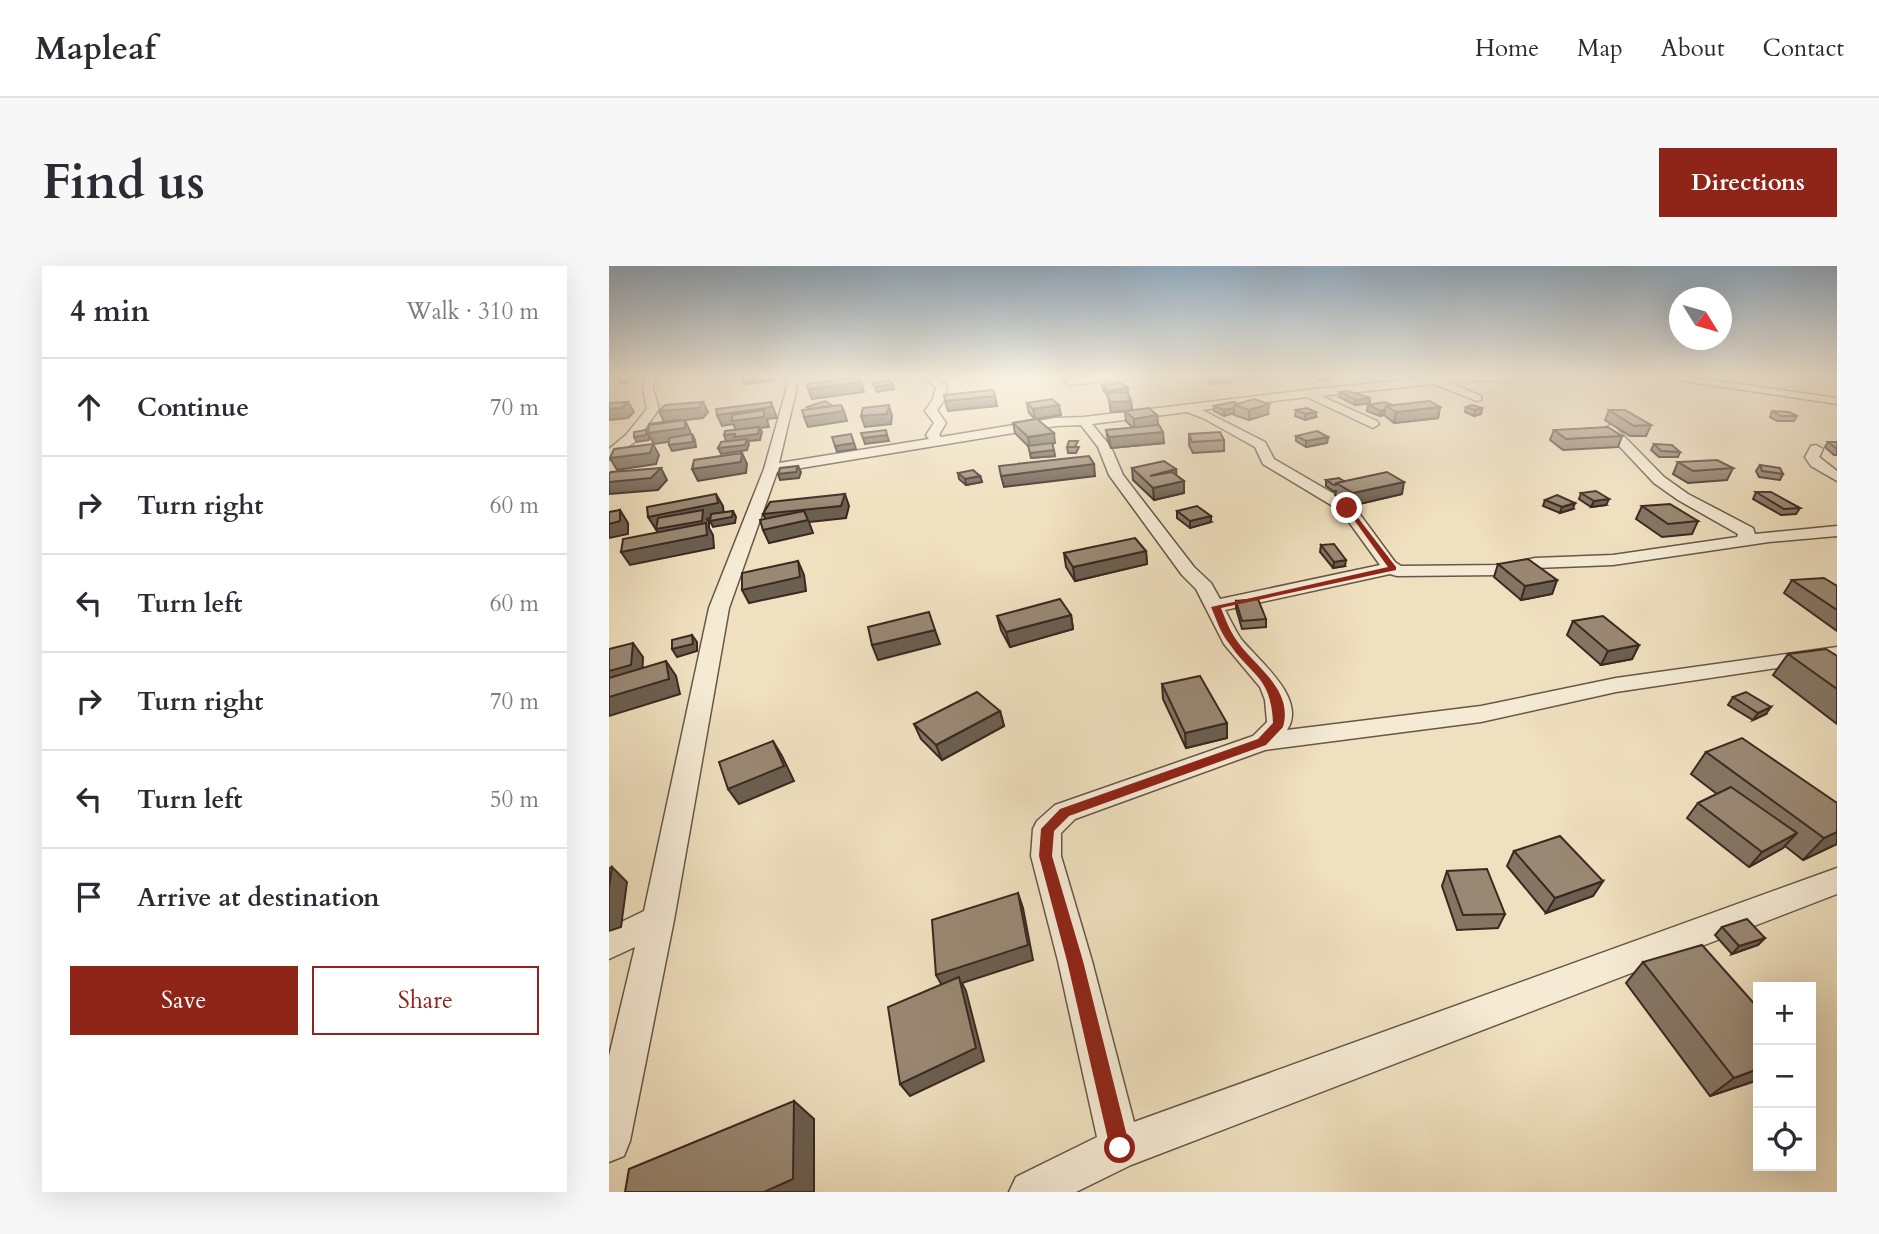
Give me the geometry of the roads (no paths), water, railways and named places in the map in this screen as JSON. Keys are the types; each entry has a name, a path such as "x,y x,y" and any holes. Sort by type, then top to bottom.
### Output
{"street":[{"path":"609,456 631,438 646,418"},
{"path":"609,1141 658,920 719,608 782,418"},
{"path":"937,441 932,435 940,423 938,418"},
{"path":"767,466 932,437 1074,418"},
{"path":"767,466 1077,418"},
{"path":"1213,418 1260,445 1268,461 1347,508 1393,568"},
{"path":"1361,418 1373,424"},
{"path":"1067,419 1104,447 1116,475 1188,571 1204,587 1231,640 1271,685 1277,700 1279,724 1262,742"},
{"path":"1610,429 1659,480 1683,497 1747,532 1744,541"},
{"path":"1816,449 1812,457 1816,463 1837,477"},
{"path":"1215,607 1393,568 1413,572 1502,570 1535,563 1613,560 1837,531"},
{"path":"1120,1148 1075,961 1046,856 1047,829 1065,812 1262,742 1481,713 1616,685 1837,653"},
{"path":"1031,1192 1120,1148 1837,881"},
{"path":"609,944 658,920"}]}
